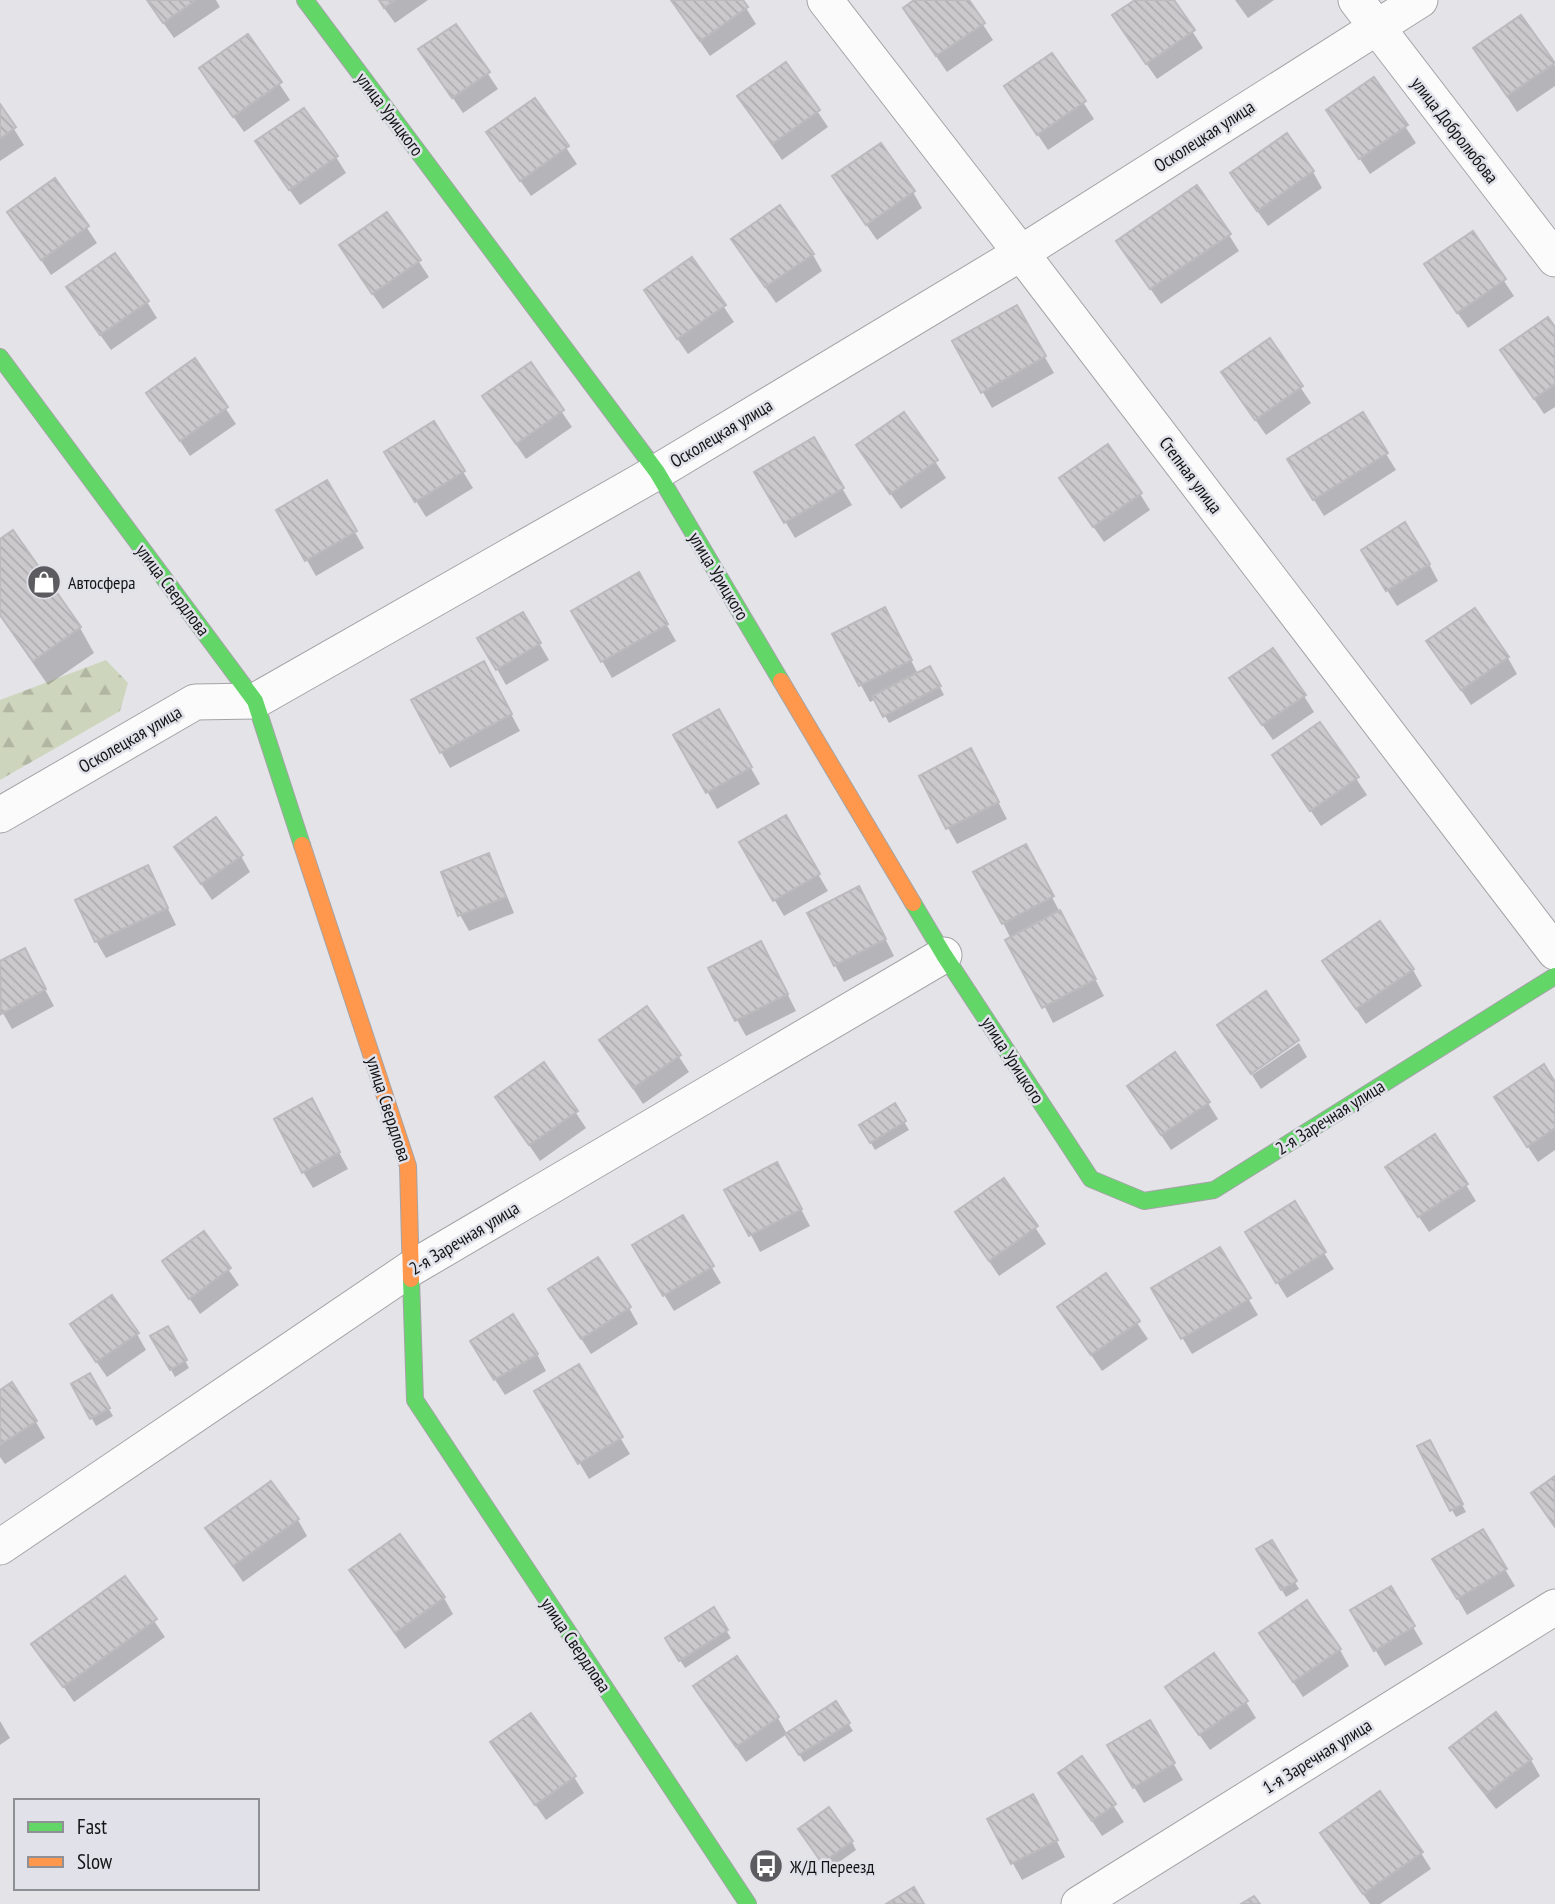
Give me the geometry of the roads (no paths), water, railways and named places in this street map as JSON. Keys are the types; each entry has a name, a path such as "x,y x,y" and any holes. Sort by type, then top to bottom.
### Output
{"street":[{"name":"улица Урицкого","path":"305,0 657,472 944,955 1091,1180"},
{"name":"Степная улица","path":"825,0 1555,952"},
{"name":"Осколецкая улица","path":"0,814 195,702 255,701 657,472 1021,253 1366,13 1420,0"},
{"name":"улица Добролюбова","path":"1366,13 1555,259"},
{"name":"улица Свердлова","path":"0,357 255,701 408,1166 415,1401 748,1904"},
{"name":"2-я Заречная улица","path":"0,1547 410,1269 944,955"},
{"name":"2-я Заречная улица","path":"1091,1180 1144,1201 1214,1190 1555,976"},
{"name":"1-я Заречная улица","path":"1079,1904 1555,1607"}],"place":[{"name":"Автосфера","path":"44,582"},
{"name":"Ж/Д Переезд","path":"766,1866"}]}
